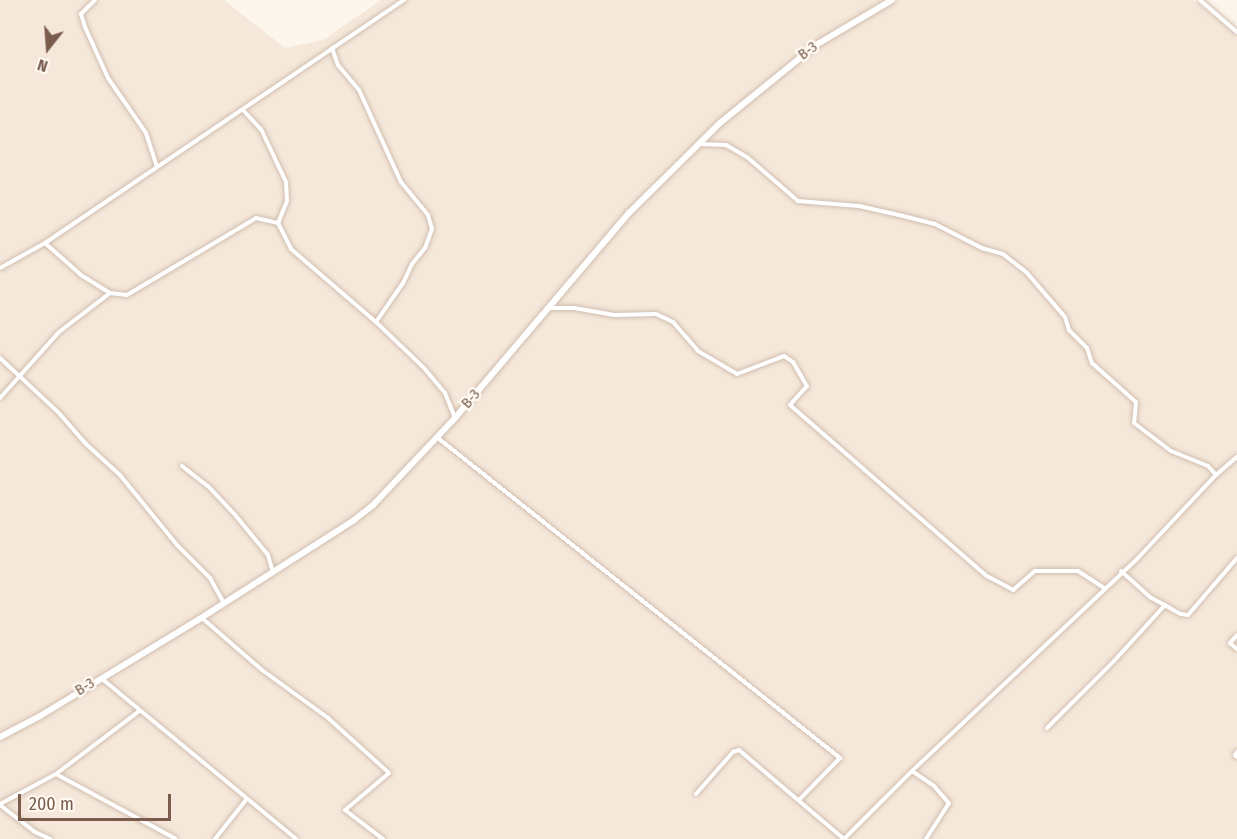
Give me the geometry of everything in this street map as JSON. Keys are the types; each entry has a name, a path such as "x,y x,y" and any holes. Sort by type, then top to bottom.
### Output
{"main road":[{"name":"B-3","path":"0,737 40,716 201,618 374,505 438,438 629,213 720,123 808,51 892,0"}],"street":[{"path":"95,0 81,14 85,27 108,78 146,134 157,166"},
{"path":"0,268 45,243 404,0"},
{"path":"1200,0 1237,32"},
{"path":"332,48 338,65 359,90 401,182 428,215 432,229 425,248 412,264 403,283 376,322"},
{"path":"243,110 261,129 286,182 287,201 278,223 291,249 376,322 424,368 445,393 455,418"},
{"path":"700,144 726,145 747,157 798,201 859,207 908,217 935,224 982,248 1003,254 1027,273 1065,317 1069,330 1087,348 1092,363 1136,402 1134,423 1170,451 1208,466 1216,475"},
{"path":"45,243 81,275 110,293 127,295 256,218 278,223"},
{"path":"0,398 59,332 110,293"},
{"path":"550,308 574,308 614,315 656,314 673,322 698,351 736,374 784,356 793,362 807,386 790,405 987,576 1013,590 1035,571 1078,571 1104,588"},
{"path":"0,358 120,475 177,545 210,578 224,603"},
{"path":"438,438 840,758 799,800"},
{"path":"696,794 733,752 739,750 844,839 1171,524 1216,475 1237,457"},
{"path":"182,466 208,486 236,516 268,555 273,573"},
{"path":"1121,571 1150,597 1181,614 1188,615 1237,558"},
{"path":"1047,728 1114,661 1165,605"},
{"path":"201,618 262,670 328,718 389,773 345,810 383,839"},
{"path":"1237,635 1230,644 1237,649"},
{"path":"100,678 138,712 296,839"},
{"path":"50,839 35,832 0,804 56,774 138,712"},
{"path":"1237,752 1235,755 1237,757"},
{"path":"912,771 934,786 949,803 926,839"},
{"path":"56,774 176,839"},
{"path":"215,839 246,800"}],"shaded area":[{"path":"0,0 224,0 285,48 323,40 381,0 1193,0 1237,35 1237,839 0,839"}]}
